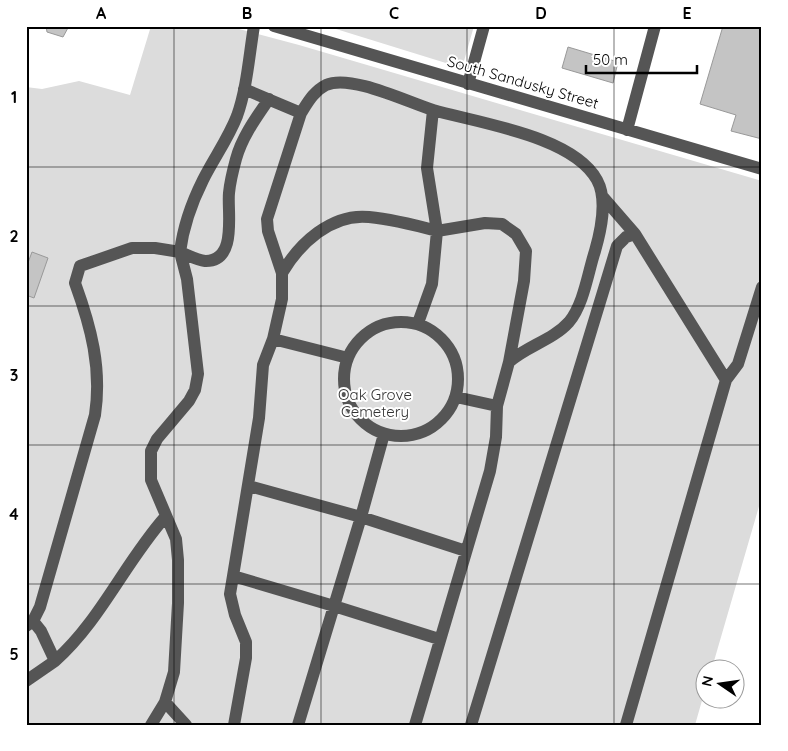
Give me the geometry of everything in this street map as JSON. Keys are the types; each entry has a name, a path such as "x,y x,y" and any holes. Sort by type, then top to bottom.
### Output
{"street":[{"path":"151,725 165,702 174,672 178,603 178,560 176,539 151,480 151,451 157,439 189,401 195,390 198,374 187,278 180,252 182,236 203,180 226,141 237,115 244,89 254,26"},
{"path":"468,84 484,26"},
{"path":"627,130 655,26"},
{"name":"South Sandusky Street","path":"280,27 310,31 468,84 762,169"},
{"path":"234,725 246,658 246,642 235,615 230,594 259,418 263,365 280,317 282,273 268,231 267,219 301,113 312,96 326,85 340,81 358,84 433,110 542,140 577,156 597,181 602,196 602,218 596,246 577,308 569,322 557,332 518,354 509,362"},
{"path":"244,89 301,113"},
{"path":"55,661 42,631 30,623 40,607 95,415 99,391 94,347 75,283 76,273 80,266 132,248 155,248 180,252 204,261 212,260 220,254 227,245 231,232 229,195 236,160 249,129 270,100"},
{"path":"418,323 432,284 437,231 427,168 433,110"},
{"path":"602,196 635,234 726,380"},
{"path":"282,273 294,253 309,237 344,220 367,216 437,231 484,223 502,224 516,234 526,251 524,281 509,362 497,406 496,437 490,471 415,725"},
{"path":"471,725 617,246 626,237 635,234"},
{"path":"626,725 726,380 738,364 762,287"},
{"path":"401,321 418,323 434,331 448,344 456,360 459,379 456,397 448,413 435,426 419,434 401,437 384,434 367,426 354,412 346,395 344,376 348,358 356,343 369,331 384,324 401,321"},
{"path":"273,339 348,358"},
{"path":"456,397 497,406"},
{"path":"298,725 361,518 384,434"},
{"path":"248,486 361,518 466,551"},
{"path":"26,680 55,661 91,622 128,569 145,540 166,516"},
{"path":"233,576 439,639"},
{"path":"165,702 186,725"}],"green space":[{"name":"Oak Grove Cemetery","path":"151,26 228,26 299,45 762,181 762,496 715,658 696,658 696,708 700,708 695,725 26,725 26,87 42,89 79,81 130,95"},
{"path":"333,26 474,26 462,68 336,29"}],"building":[{"path":"46,26 69,26 63,37 47,32"},
{"path":"723,26 762,26 762,139 731,131 736,115 700,104"},
{"path":"568,47 618,62 613,83 562,68"},
{"path":"32,252 48,258 34,298 26,295 26,268"}]}
